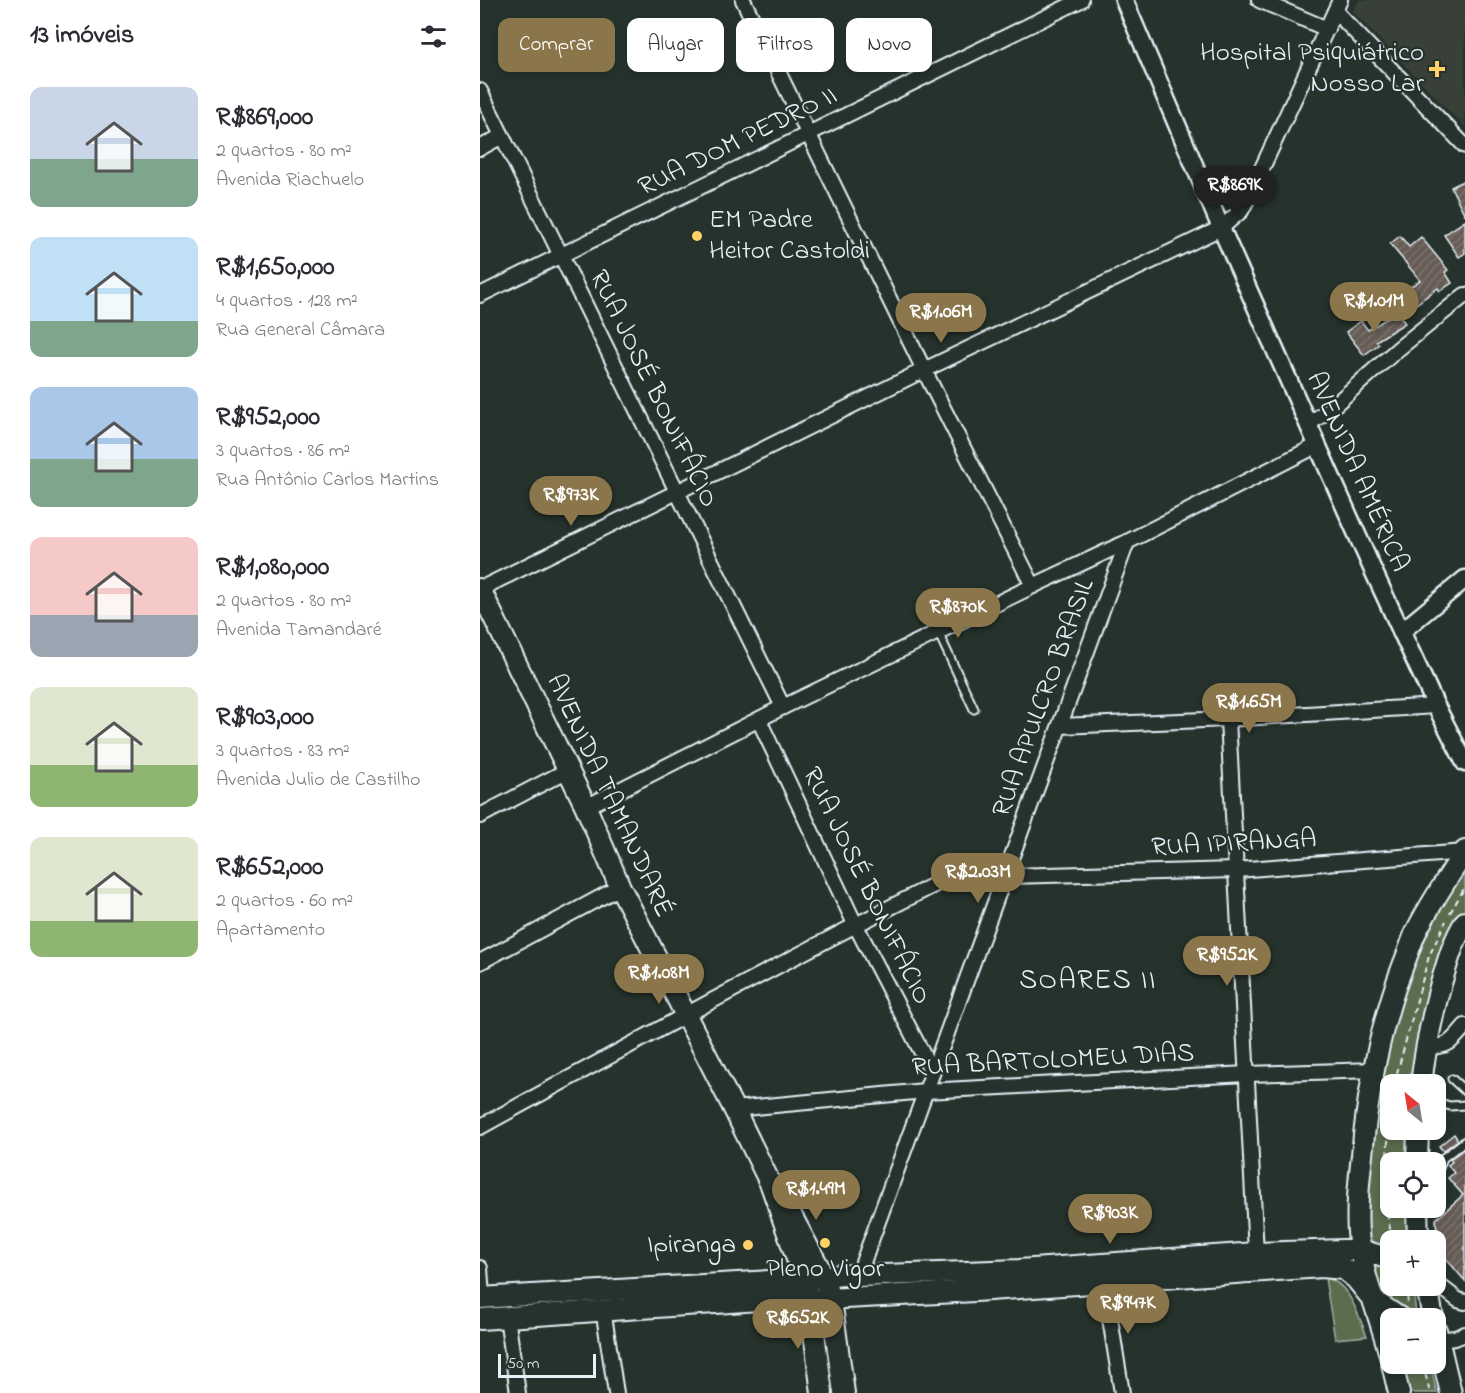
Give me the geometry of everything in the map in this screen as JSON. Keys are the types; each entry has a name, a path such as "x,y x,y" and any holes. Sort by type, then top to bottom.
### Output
{"main road":[{"name":"AVENIDA TAMANDARÉ","path":"480,589 568,770 620,887 771,1185 804,1279 814,1330"},
{"path":"1380,1318 1360,1250 1358,1231 1359,1181 1365,1117 1381,1033 1392,995 1415,933 1465,852"},
{"path":"1422,1074 1433,1012 1455,939 1465,922"},
{"name":"AVENIDA TAMANDARÉ","path":"771,1185 795,1222 824,1277 830,1298 844,1393"},
{"path":"481,1298 843,1275 1018,1270 1256,1253 1360,1250 1380,1256"},
{"path":"480,1318 789,1299 808,1300 975,1291 1322,1267 1344,1269 1356,1279 1373,1300 1385,1308"},
{"path":"814,1330 822,1393"},
{"path":"814,1330 823,1345 829,1393"},
{"path":"1446,1364 1455,1389"},
{"path":"1394,1374 1399,1393"}],"street":[{"path":"743,0 924,370 1033,586"},
{"name":"RUA DOM PEDRO II","path":"480,295 1081,0"},
{"name":"AVENIDA AMÉRICA","path":"1124,0 1284,372 1401,632 1465,763"},
{"path":"1259,0 1327,29"},
{"path":"480,589 924,370 1221,228 1240,211 1251,192 1338,6 1465,146"},
{"name":"RUA JOSÉ BONIFÁCIO","path":"480,91 783,707"},
{"path":"480,147 502,136"},
{"path":"1309,424 1330,409 1398,349 1465,295"},
{"path":"585,807 783,707 1127,543 1318,446"},
{"name":"RUA APULCRO BRASIL","path":"858,1276 1127,543"},
{"path":"1401,632 1465,579"},
{"path":"1060,726 1228,719 1436,706"},
{"path":"1228,719 1256,1253"},
{"name":"RUA JOSÉ BONIFÁCIO","path":"759,720 855,924 932,1072"},
{"path":"482,810 568,770"},
{"name":"RUA IPIRANGA","path":"480,1127 855,924 960,872 971,871 1005,876 1236,870 1465,852"},
{"path":"480,962 620,887"},
{"path":"1425,1048 1449,1044 1465,1026"},
{"name":"RUA BARTOLOMEU DIAS","path":"734,1109 925,1091 1247,1074 1375,1070"},
{"path":"480,1268 481,1298"},
{"path":"1104,1281 1122,1393"},
{"path":"1446,1291 1465,1302"},
{"path":"603,1310 616,1393"},
{"path":"507,1317 518,1393"},
{"path":"1446,1337 1455,1338 1465,1334"}],"lane":[{"path":"938,632 974,708"},
{"path":"1452,1079 1465,1091"},
{"path":"1446,1105 1465,1105"},
{"path":"1446,1156 1465,1141"}],"path":[{"path":"1389,1140 1386,1200 1390,1230"},
{"path":"1425,1374 1430,1393"}],"shaded area":[{"name":"Hospital Psiquiátrico Nosso Lar","path":"1359,0 1465,0 1465,127 1353,12"}],"green space":[{"path":"1465,866 1465,911 1450,938 1415,1074 1380,1074 1389,1035 1422,939"},
{"path":"1380,1076 1380,1140 1409,1140 1409,1152 1380,1152 1380,1218 1408,1218 1409,1230 1380,1230 1380,1252 1369,1249 1366,1184 1372,1112"},
{"path":"1368,1260 1380,1267 1380,1294 1375,1291"},
{"path":"1325,1278 1334,1281 1347,1293 1367,1336 1335,1339"},
{"path":"1384,1296 1414,1296 1415,1308 1404,1308"},
{"path":"1401,1374 1432,1374 1437,1393 1406,1393"}],"building":[{"path":"1465,180 1465,215 1451,187"},
{"path":"1465,221 1465,253 1459,257 1444,235"},
{"path":"1400,236 1409,247 1421,237 1448,270 1445,272 1452,283 1440,291 1438,288 1412,307 1402,293 1420,280 1390,244"},
{"path":"1397,312 1405,323 1376,341 1379,344 1364,355 1346,332 1361,321 1368,330"},
{"path":"1454,1134 1458,1140 1443,1151 1439,1146"},
{"path":"1465,1148 1465,1281 1446,1258 1446,1230 1437,1230 1436,1219 1446,1218 1446,1210 1463,1195 1448,1178 1454,1173 1448,1165 1452,1162 1450,1159"}],"place":[{"name":"Hospital Psiquiátrico Nosso Lar","path":"1437,69"},
{"name":"EM Padre Heitor Castoldi","path":"697,236"},
{"name":"Pleno Vigor","path":"825,1243"},
{"name":"Ipiranga","path":"748,1245"}],"district":[{"name":"SOARES II","path":"1088,981"}]}
